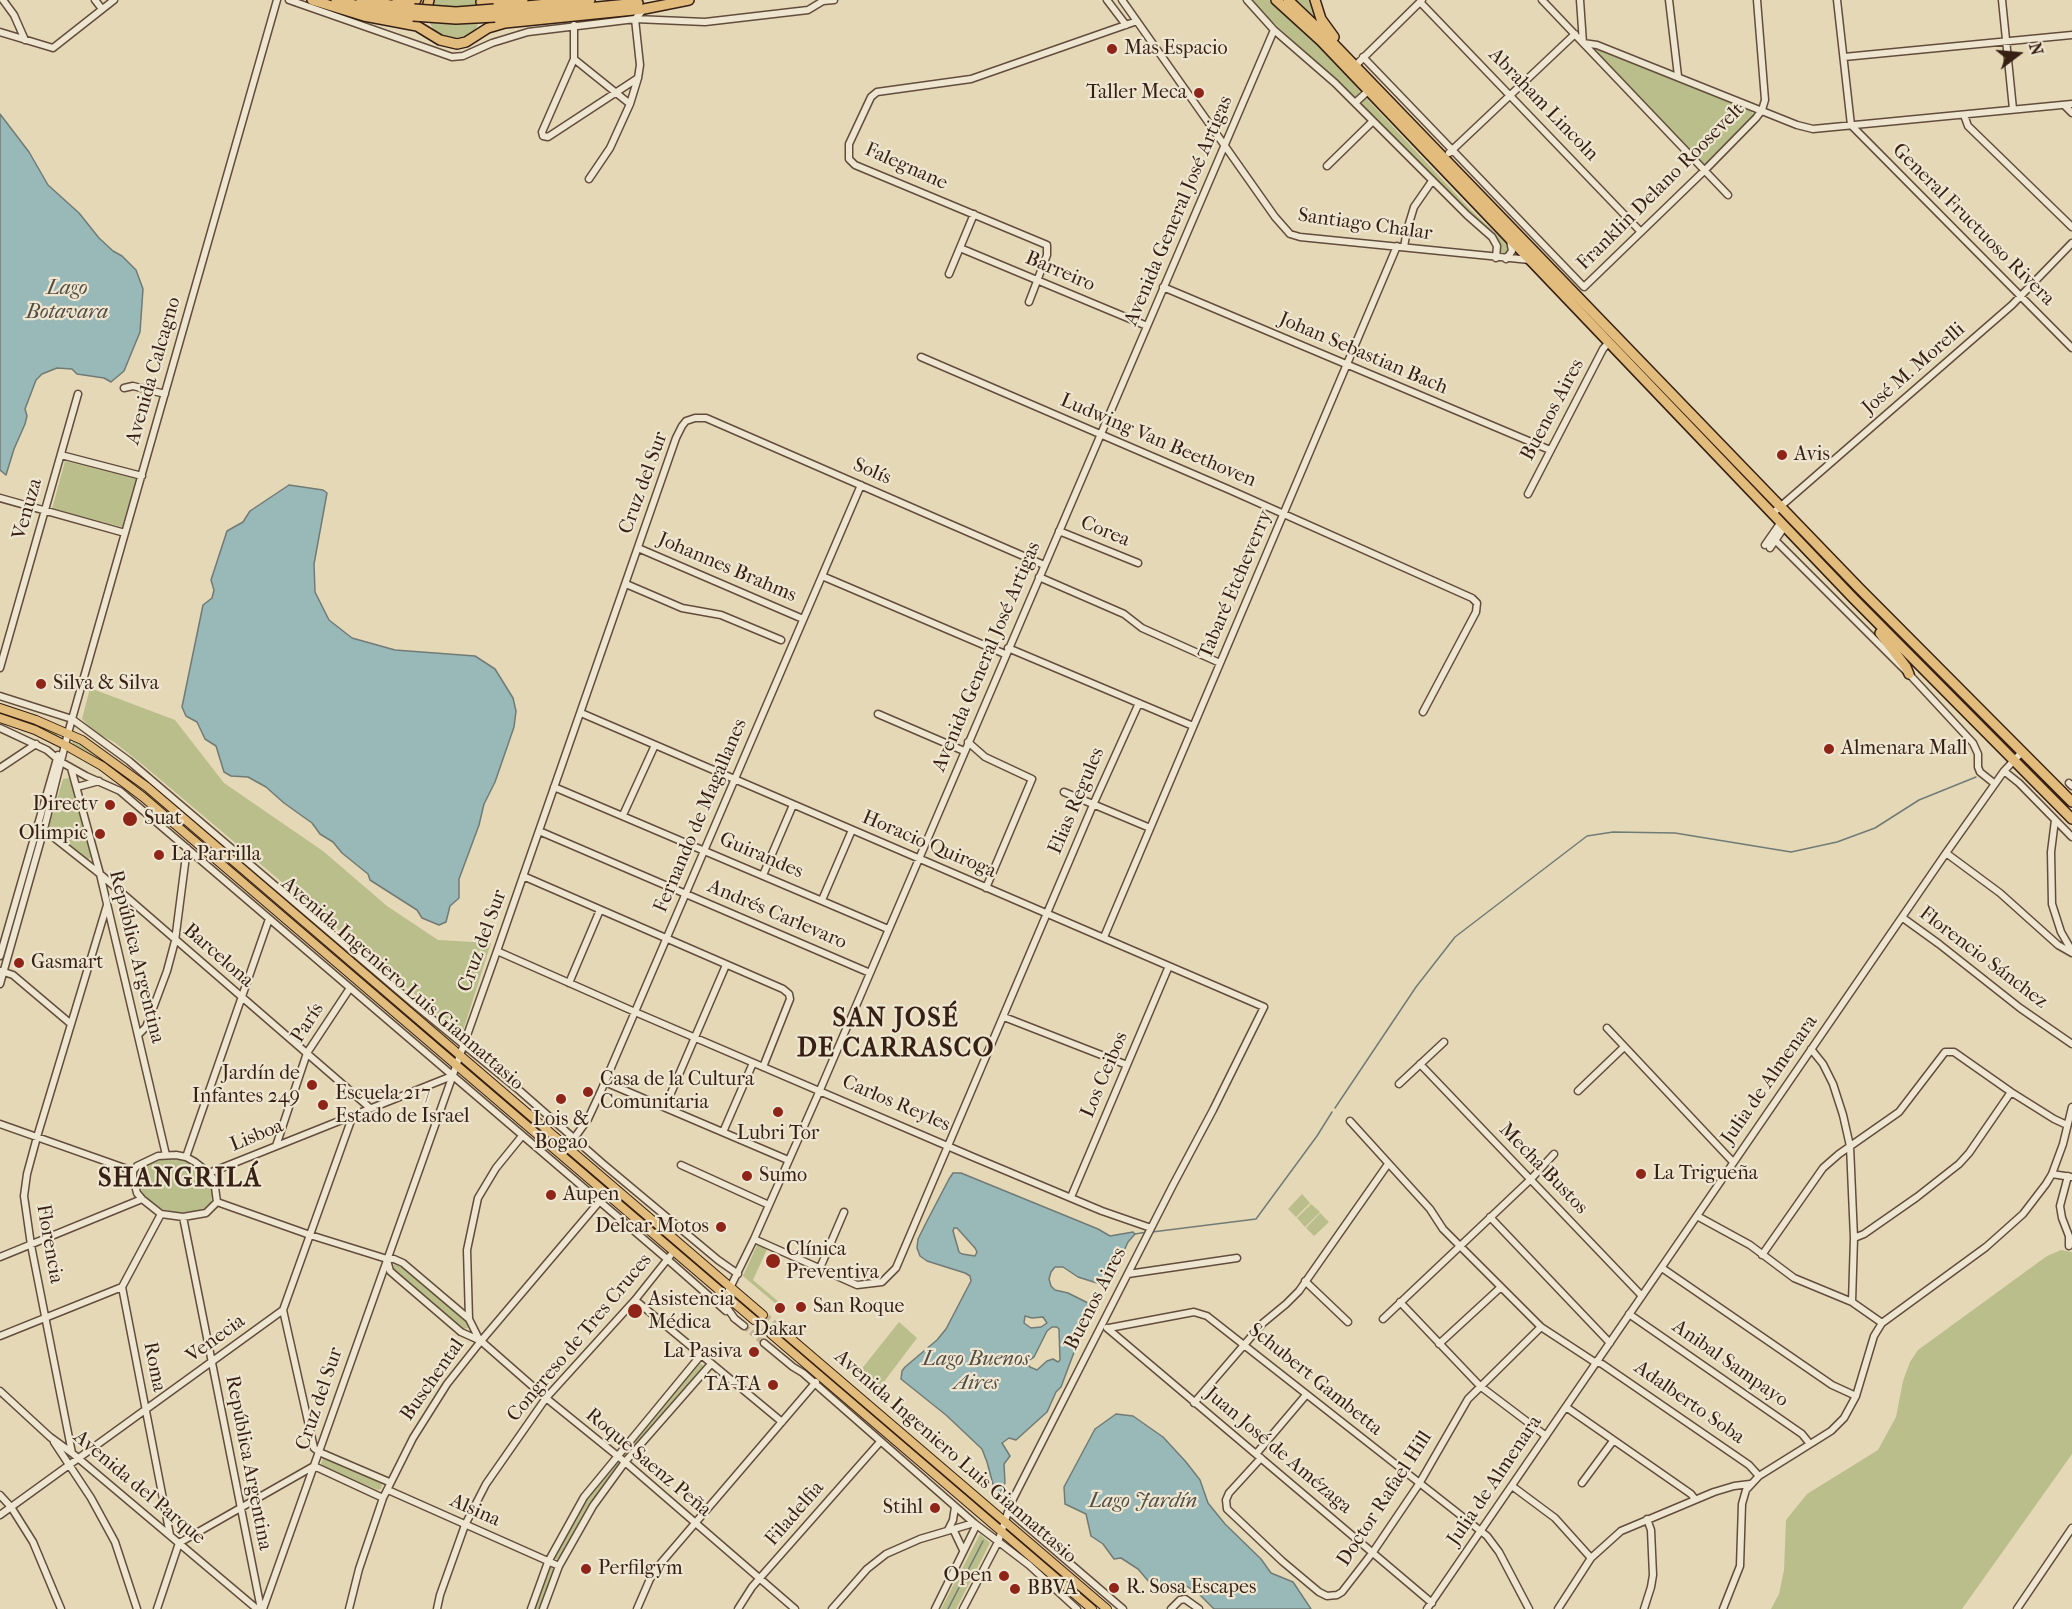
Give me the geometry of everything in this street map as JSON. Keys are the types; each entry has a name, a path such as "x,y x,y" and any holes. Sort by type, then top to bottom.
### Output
{"highway":[{"path":"312,0 364,16 417,26 448,44 466,42 477,33 505,23 644,9 689,0"},
{"path":"336,0 377,11 414,8"},
{"path":"361,0 414,8 456,18 590,0"},
{"path":"397,0 414,8"},
{"path":"429,0 425,14 432,35"},
{"path":"477,33 484,17 480,1 524,0"},
{"path":"495,13 689,0"},
{"path":"1276,0 1307,27 1609,342 2072,802"},
{"path":"1288,0 1543,260 1777,510 1783,524 1853,598 2072,819"},
{"path":"1315,0 1321,19 1350,56 1353,64"},
{"path":"1853,598 1909,674"}],"main road":[{"name":"Avenida Ingeniero Luis Giannattasio","path":"0,708 68,733 107,757 147,787 763,1315"},
{"name":"Avenida Ingeniero Luis Giannattasio","path":"0,718 35,730 65,745 102,766 143,797 754,1320"},
{"name":"Avenida Ingeniero Luis Giannattasio","path":"781,1330 1107,1609"},
{"name":"Avenida Ingeniero Luis Giannattasio","path":"771,1334 1092,1609"}],"street":[{"path":"3,0 14,15 25,40"},
{"path":"95,0 102,9"},
{"path":"0,32 53,48 114,0"},
{"path":"280,1 452,57 463,56 509,37 574,26 635,19 705,22 808,9 823,1 834,0"},
{"path":"1107,0 1126,25"},
{"name":"Santiago Chalar","path":"1122,0 1225,147 1290,234 1300,237 1496,258 1543,260"},
{"path":"1247,0 1274,30 1355,103 1431,180 1492,237 1497,246 1496,258"},
{"path":"1542,0 1728,195"},
{"path":"1580,0 1583,43"},
{"path":"1669,0 1678,76"},
{"path":"1757,0 1765,100 1762,110"},
{"path":"1837,0 1851,125"},
{"path":"2002,0 2013,109"},
{"name":"Avenida Calcagno","path":"0,984 11,930 59,760 280,1"},
{"path":"1353,64 1421,1"},
{"name":"Abraham Lincoln","path":"1421,1 1641,232"},
{"path":"589,179 610,147 639,78 640,65 635,19 644,9"},
{"name":"Falegnane","path":"1029,302 1047,255 1047,245 855,165 849,159 849,144 871,97 877,92 971,79 1137,21"},
{"path":"574,26 574,59 542,132 543,136 548,137 639,78"},
{"name":"Avenida General José Artigas","path":"726,1296 754,1239 820,1090 1274,30"},
{"path":"1443,158 1575,34"},
{"path":"1844,57 2072,35"},
{"path":"466,42 472,52"},
{"path":"1583,43 1597,45 1797,125 1813,129 2072,104"},
{"path":"1363,57 1451,151"},
{"path":"574,59 630,104"},
{"path":"1355,103 1368,91"},
{"path":"2064,105 2072,113"},
{"name":"Franklin Delano Roosevelt","path":"1451,151 1584,286 1705,170 1762,110"},
{"path":"1964,115 1968,126 2072,227"},
{"path":"1327,166 1372,121"},
{"name":"General Fructuoso Rivera","path":"1851,125 2072,348"},
{"name":"Tabaré Etcheverry","path":"1104,937 1401,247 1414,207 1431,180"},
{"path":"949,274 974,214"},
{"path":"1506,259 1512,251 1509,239"},
{"name":"José M. Morelli","path":"1777,510 1981,333 2020,297 2072,243"},
{"name":"Barreiro","path":"960,248 1147,326"},
{"name":"Johan Sebastian Bach","path":"1163,287 1348,367 1550,450"},
{"name":"Buenos Aires","path":"1528,494 1603,349 1609,342"},
{"name":"Ludwing Van Beethoven","path":"921,357 1100,433 1472,598 1477,603 1476,612 1423,712"},
{"path":"124,388 133,386 165,394"},
{"name":"Venuza","path":"0,668 78,394"},
{"name":"Solís","path":"686,422 695,418 706,418 1044,565"},
{"name":"Cruz del Sur","path":"260,1609 314,1466 497,951 676,438 686,422"},
{"path":"61,455 142,476"},
{"name":"Fernando de Magallanes","path":"562,1155 588,1119 605,1082 861,485"},
{"path":"0,498 125,533"},
{"path":"1783,524 1775,540 1768,547 1783,524"},
{"name":"Corea","path":"1059,531 1138,563"},
{"path":"1775,540 1909,674 1973,743 1978,754 1980,772 1995,784"},
{"name":"Johannes Brahms","path":"638,548 803,619"},
{"path":"822,576 1193,726"},
{"path":"1039,577 1124,614 1142,628 1220,663"},
{"path":"626,584 682,608 721,615 781,640"},
{"name":"Avenida Ingeniero Luis Giannattasio","path":"0,696 72,719 152,779 602,1163 718,1260 738,1274"},
{"name":"Elias Regules","path":"820,1268 857,1285 879,1283 889,1277 896,1268 1093,805 1139,703"},
{"name":"Horacio Quiroga","path":"581,713 1264,1007"},
{"path":"878,714 964,751"},
{"name":"Avenida Ingeniero Luis Giannattasio","path":"0,728 36,744 71,768 120,791 744,1326"},
{"path":"968,742 985,757 1032,779 986,888"},
{"path":"0,768 36,744"},
{"path":"623,815 655,745"},
{"name":"Julia de Almenara","path":"1427,1609 1946,853 2004,771 2022,752"},
{"name":"República Argentina","path":"71,768 107,905 166,1155"},
{"path":"2004,771 2019,783 2072,837"},
{"path":"77,787 100,781"},
{"name":"Guirandes","path":"554,787 888,929"},
{"path":"1064,792 1150,828"},
{"path":"763,875 794,805"},
{"path":"2055,820 2051,852 2052,904 2061,932 2072,952"},
{"name":"Barcelona","path":"41,827 99,874 370,1108"},
{"name":"Andrés Carlevaro","path":"539,831 870,973"},
{"path":"822,900 852,831"},
{"path":"138,1035 146,1027 167,971 175,941 187,848"},
{"path":"1946,853 2000,893 2058,945 2072,952"},
{"path":"523,876 726,964 789,994 790,999 763,1067"},
{"name":"Florencia","path":"72,1453 31,1245 24,1196 27,1174 37,1137 107,905"},
{"path":"569,983 600,910"},
{"name":"Florencio Sánchez","path":"1903,918 2020,1008 2072,1044"},
{"path":"186,1157 269,919"},
{"path":"0,926 11,930"},
{"name":"Avenida Calcagno","path":"0,957 11,930"},
{"name":"Carlos Reyles","path":"497,951 753,1063 1149,1231"},
{"path":"665,1107 726,964"},
{"name":"Los Ceibos","path":"1071,1197 1169,966"},
{"path":"2,971 13,975 71,1024"},
{"name":"París","path":"276,1146 307,1053 350,988"},
{"name":"Buenos Aires","path":"963,1609 998,1542 1011,1503 1264,1007"},
{"path":"1004,1017 1126,1065"},
{"path":"1607,1028 1733,1162"},
{"path":"1399,1084 1444,1042"},
{"path":"1578,1091 1624,1047"},
{"path":"1811,1049 1823,1064 1833,1084 1850,1146 1854,1238 1852,1302"},
{"path":"1762,1255 1830,1161 1899,1112 1941,1055 1950,1051 2011,1092 2067,1125"},
{"path":"723,1132 753,1063"},
{"name":"Mecha Bustos","path":"1420,1064 1642,1296"},
{"name":"Lisboa","path":"209,1173 452,1076"},
{"path":"605,1082 788,1160"},
{"path":"1854,1238 1891,1216 1951,1171 1969,1153 2011,1092"},
{"path":"1723,1609 1740,1566 1742,1504 1750,1484 1840,1424 1856,1396 1869,1347 1882,1323 1996,1240 2023,1214 2052,1174 2072,1107"},
{"path":"353,1115 283,1310 314,1448 389,1482"},
{"name":"Adalberto Soba","path":"1350,1121 1427,1206 1443,1229 1540,1327 1597,1362 1749,1465 1759,1476"},
{"path":"0,1124 133,1171"},
{"path":"469,1319 467,1250 478,1198 496,1168 522,1136"},
{"path":"166,1155 186,1157 209,1173 214,1180 217,1202 206,1213 183,1218 161,1214 142,1199 134,1183 133,1171 148,1159 166,1155"},
{"path":"1383,1319 1554,1155"},
{"path":"599,1174 602,1163"},
{"path":"1194,1403 1263,1323 1286,1304 1305,1281 1388,1164"},
{"path":"681,1165 769,1205"},
{"path":"2052,1174 2070,1176 2060,1206 2069,1236 2069,1246"},
{"path":"0,1257 142,1199"},
{"name":"Roque Saenz Peña","path":"217,1202 310,1235 403,1263 469,1319 481,1341"},
{"name":"Buschental","path":"349,1609 359,1569 383,1498 413,1438 447,1384 599,1202"},
{"path":"754,1239 820,1268 844,1212"},
{"path":"0,1336 122,1287 161,1214"},
{"path":"1697,1216 1750,1245 1794,1278 1852,1302 1882,1323"},
{"path":"1490,1217 1610,1343"},
{"name":"República Argentina","path":"183,1218 260,1609"},
{"name":"Congreso de Tres Cruces","path":"437,1609 465,1525 486,1484 546,1398 635,1300 674,1251"},
{"path":"1128,1274 1237,1258"},
{"name":"Roque Saenz Peña","path":"387,1259 390,1271 398,1278 461,1332 481,1341 795,1609"},
{"path":"1662,1268 1833,1385 1856,1396"},
{"path":"1305,1281 1348,1322"},
{"name":"Roma","path":"122,1287 171,1535"},
{"path":"1439,1344 1501,1287"},
{"path":"726,1296 725,1305 735,1319"},
{"path":"635,1300 782,1422"},
{"path":"1400,1302 1480,1386 1546,1436"},
{"name":"Venecia","path":"0,1515 283,1310"},
{"name":"Schubert Gambetta","path":"1108,1328 1201,1312 1482,1532 1495,1546 1529,1609"},
{"name":"Anibal Sampayo","path":"1629,1314 1802,1434 1810,1444"},
{"name":"Juan José de Amézaga","path":"1102,1324 1432,1603"},
{"name":"Doctor Rafael Hill","path":"1258,1456 1229,1493 1226,1500 1231,1514 1319,1592 1327,1596 1341,1592 1419,1484 1461,1409 1480,1386 1540,1327"},
{"name":"Avenida Ingeniero Luis Giannattasio","path":"764,1343 954,1507 1029,1565 1077,1609"},
{"path":"531,1609 548,1562 584,1497 701,1355"},
{"path":"543,1609 559,1566 593,1506 625,1462 711,1364"},
{"path":"637,1609 650,1579 694,1522 821,1377"},
{"name":"Avenida del Parque","path":"0,1391 50,1437 79,1458 260,1609"},
{"path":"1258,1456 1306,1395"},
{"path":"1566,1407 1695,1499"},
{"path":"50,1437 92,1498 115,1542 136,1609"},
{"path":"1582,1483 1613,1441"},
{"name":"Filadelfia","path":"738,1609 759,1580 880,1442"},
{"path":"158,1609 179,1543 314,1466 383,1498"},
{"path":"1558,1609 1592,1558 1621,1531 1695,1499 1734,1486 1750,1484"},
{"path":"1512,1486 1555,1518 1592,1558"},
{"name":"Alsina","path":"388,1490 559,1566"},
{"path":"0,1495 11,1507 33,1542 61,1609"},
{"path":"954,1507 950,1530 963,1550"},
{"name":"Avenida Ingeniero Luis Giannattasio","path":"1009,1511 1123,1609"},
{"path":"1644,1609 1652,1587 1653,1575 1651,1536 1647,1519"},
{"path":"832,1609 876,1561 902,1546 975,1524"},
{"path":"935,1609 975,1524"},
{"path":"2018,1609 2072,1528"},
{"path":"1029,1565 1040,1564"},
{"path":"1171,1609 1180,1600 1185,1599 1199,1609"}],"green space":[{"path":"433,0 475,0 478,6 479,21 476,29 471,35 457,41 436,34 428,20"},
{"path":"1249,0 1269,0 1299,24 1360,91 1358,96 1354,97"},
{"path":"1295,0 1312,0 1321,25 1304,8"},
{"path":"1600,48 1752,112 1754,117 1704,165 1594,50"},
{"path":"1364,98 1469,208 1506,243 1509,250 1506,255 1501,254 1491,234 1361,105"},
{"path":"65,461 136,479 122,527 52,509"},
{"path":"1783,515 1914,648 2013,753 1863,602"},
{"path":"90,688 175,720 224,783 323,851 387,906 438,940 491,943 462,1034 143,765 114,742 93,731 82,719"},
{"path":"0,711 20,717 59,735 55,736 0,716"},
{"path":"75,740 136,782 452,1054 450,1055 104,764 73,745 72,741"},
{"path":"69,778 91,857 89,859 49,825 63,779"},
{"path":"465,1064 561,1147 464,1067"},
{"path":"571,1155 724,1284 722,1285 587,1173"},
{"path":"166,1158 183,1160 204,1173 213,1191 211,1202 205,1208 195,1212 181,1213 160,1209 145,1198 137,1181 137,1173 153,1160"},
{"path":"1302,1194 1310,1203 1296,1217 1288,1209"},
{"path":"1311,1204 1320,1212 1305,1227 1297,1218"},
{"path":"1320,1213 1329,1222 1314,1236 1306,1228"},
{"path":"758,1243 768,1247 753,1280 779,1302 776,1304 743,1276"},
{"path":"2061,1250 2072,1252 2072,1454 1962,1609 1771,1609 1779,1594 1784,1570 1786,1520 1807,1494 1878,1450 1896,1417 1903,1381 1910,1362 1918,1350 2047,1256"},
{"path":"398,1263 467,1321 468,1328 462,1329 393,1272 394,1264"},
{"path":"899,1322 917,1338 880,1387 860,1371"},
{"path":"800,1351 992,1516 798,1353"},
{"path":"700,1363 704,1366 626,1458 621,1454"},
{"path":"323,1458 379,1482 382,1485 381,1489 378,1490 323,1467 321,1464"},
{"path":"615,1461 620,1465 586,1510 558,1560 553,1558 580,1507"},
{"path":"980,1534 990,1543 956,1609 941,1609"},
{"path":"1016,1537 1104,1609 1097,1609 1015,1539"},
{"path":"548,1566 554,1569 541,1609 534,1609"}],"water":[{"name":"Lago Botavara","path":"0,114 29,152 48,185 79,213 99,238 136,270 143,289 140,332 124,371 111,382 104,378 77,374 72,369 57,368 42,374 36,380 25,409 27,416 25,424 6,475 0,470"},
{"path":"289,485 323,490 327,493 314,564 315,592 329,620 352,638 395,650 475,656 495,669 513,698 516,711 514,727 495,782 484,804 479,825 459,879 459,898 450,906 446,922 439,925 422,918 417,910 370,880 368,874 342,853 333,842 320,834 312,823 266,787 248,777 231,776 224,772 216,746 205,739 197,722 186,716 182,707 203,605 212,598 214,590 211,580 227,531 243,522 250,511"},
{"name":"Lago Buenos Aires","path":"953,1173 961,1173 1110,1236 1133,1232 1135,1234 1128,1242 1109,1283 1100,1284 1078,1277 1063,1267 1055,1267 1051,1272 1049,1279 1055,1290 1068,1293 1092,1305 1094,1310 1076,1347 1061,1387 1056,1392 1047,1412 1016,1440 1009,1438 1002,1443 1010,1456 1004,1464 1005,1483 999,1495 994,1488 982,1449 946,1415 901,1379 905,1367 937,1340 946,1329 971,1281 970,1276 965,1273 927,1261 920,1256 917,1248 918,1239","holes":["954,1228 957,1228 975,1248 977,1252 975,1256 959,1252","1025,1316 1043,1317 1047,1323 1041,1327 1031,1328 1024,1323","1052,1327 1059,1329 1060,1360 1058,1362 1053,1359 1047,1361 1037,1370 1026,1362 1034,1357 1047,1331"]},
{"name":"Lago Jardín","path":"1116,1414 1133,1416 1163,1437 1200,1480 1208,1503 1225,1524 1261,1559 1271,1573 1293,1582 1311,1609 1214,1609 1200,1595 1182,1583 1156,1590 1138,1569 1121,1558 1114,1559 1103,1544 1091,1536 1086,1514 1065,1504 1064,1487 1095,1429"}],"waterway":[{"path":"1335,1108 1416,987 1455,937 1587,836 1613,832 1675,833 1791,852 1837,842 1875,828 1919,800 1976,777"},
{"path":"1152,1232 1256,1219 1332,1112"},
{"path":"1135,1234 1147,1232"},
{"path":"999,1495 1002,1503"},
{"path":"948,1609 983,1541"}],"tunnel":[{"path":"763,1315 781,1330"},
{"path":"754,1320 771,1334"},
{"path":"744,1326 764,1343"}],"place":[{"name":"Mas Espacio","path":"1112,49"},
{"name":"Taller Meca","path":"1199,93"},
{"name":"Avis","path":"1782,455"},
{"name":"Silva & Silva","path":"41,684"},
{"name":"Almenara Mall","path":"1829,749"},
{"name":"Directv","path":"110,805"},
{"name":"Suat","path":"130,819"},
{"name":"Olimpic","path":"100,834"},
{"name":"La Parrilla","path":"159,855"},
{"name":"Gasmart","path":"19,963"},
{"name":"Jardín de Infantes 249","path":"312,1085"},
{"name":"Casa de la Cultura Comunitaria","path":"588,1092"},
{"name":"Lois & Bogao","path":"561,1099"},
{"name":"Escuela 217 Estado de Israel","path":"323,1105"},
{"name":"Lubri Tor","path":"778,1112"},
{"name":"La Trigueña","path":"1641,1174"},
{"name":"Sumo","path":"747,1176"},
{"name":"Aupen","path":"551,1195"},
{"name":"Delcar Motos","path":"721,1227"},
{"name":"Clínica Preventiva","path":"773,1261"},
{"name":"San Roque","path":"801,1307"},
{"name":"Dakar","path":"780,1308"},
{"name":"Asistencia Médica","path":"635,1311"},
{"name":"La Pasiva","path":"754,1352"},
{"name":"TA-TA","path":"773,1385"},
{"name":"Stihl","path":"935,1508"},
{"name":"Perfilgym","path":"586,1569"},
{"name":"Open","path":"1004,1576"},
{"name":"R. Sosa Escapes","path":"1114,1588"},
{"name":"BBVA","path":"1015,1589"}],"district":[{"name":"SAN JOSÉ DE CARRASCO","path":"896,1035"},
{"name":"SHANGRILÁ","path":"180,1180"}]}
